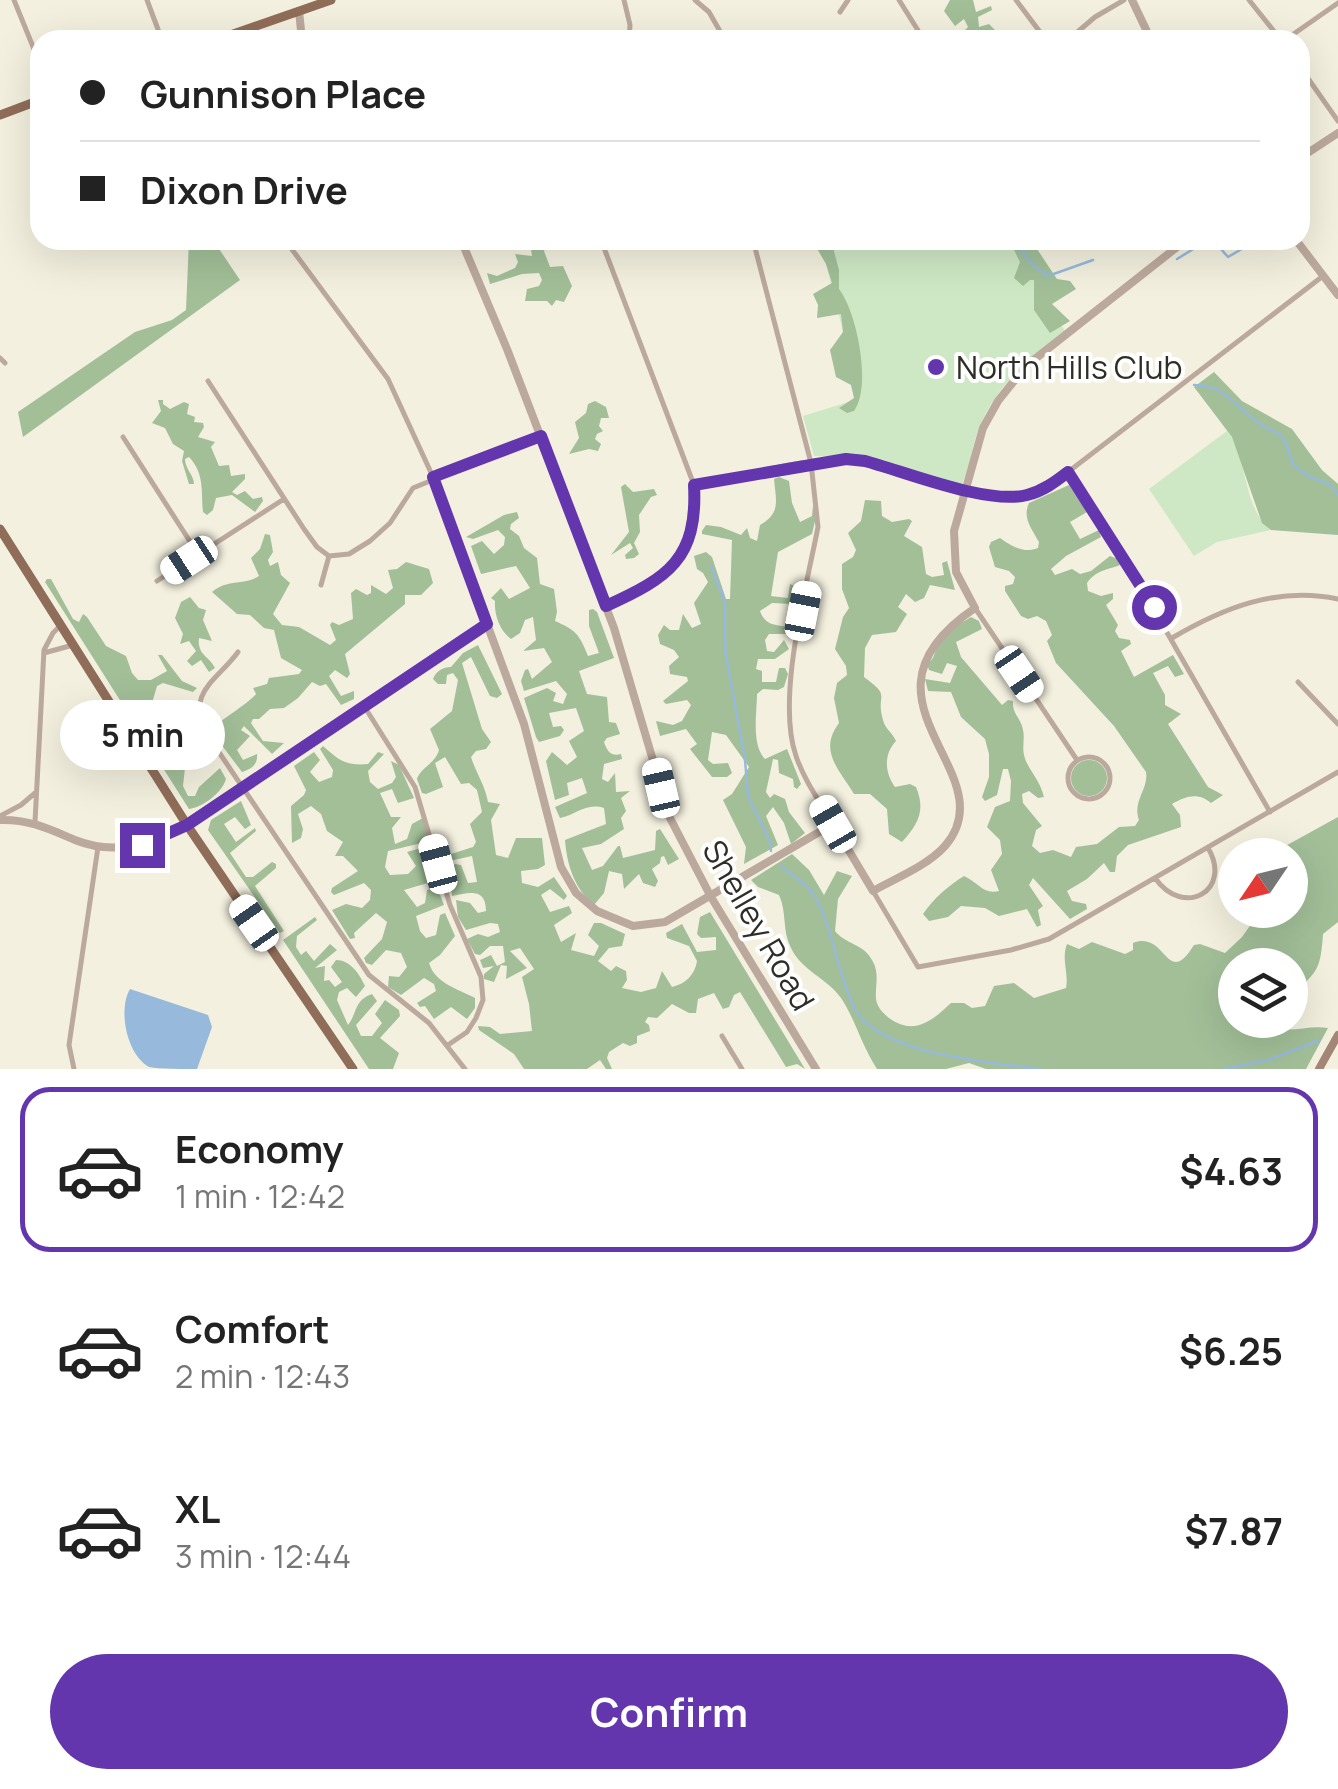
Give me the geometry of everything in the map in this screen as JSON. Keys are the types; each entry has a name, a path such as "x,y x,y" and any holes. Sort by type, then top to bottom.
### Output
{"main road":[{"path":"245,30 331,0"},
{"path":"0,114 30,104"},
{"path":"0,529 187,825 353,1069"},
{"path":"1319,1069 1338,1035"}],"street":[{"path":"14,0 30,39"},
{"path":"147,0 158,30"},
{"path":"624,0 630,30"},
{"path":"695,0 709,12 719,30"},
{"path":"840,12 848,0"},
{"path":"899,0 918,30"},
{"path":"1016,0 1038,30"},
{"path":"1080,30 1096,16 1128,0 1145,30"},
{"path":"1249,0 1274,30"},
{"path":"1298,30 1338,3"},
{"path":"299,11 301,30"},
{"path":"1310,81 1338,121"},
{"path":"1310,151 1338,132"},
{"path":"293,250 379,364 433,477 524,724 561,867 576,893 597,911 633,926 665,922 833,824"},
{"name":"Shelley Road","path":"465,250 624,654 668,813 712,897 816,1069"},
{"path":"605,250 694,485 696,517 683,551 658,580 606,606"},
{"path":"755,250 811,463 818,528 788,714 800,767 918,968 1049,939 1338,772"},
{"path":"1077,760 958,577 953,554 954,530 983,428 1013,381 1173,250"},
{"path":"1304,250 1338,296"},
{"path":"694,485 811,463 859,460 998,497 1018,497 1048,487 1323,276"},
{"path":"208,381 317,547 329,556 349,554 370,541 390,523 413,488 541,436"},
{"path":"123,437 198,554"},
{"path":"1068,472 1172,638 1270,812"},
{"path":"157,581 284,499"},
{"path":"322,585 329,556"},
{"path":"1172,638 1224,610 1261,599 1304,595 1338,599"},
{"path":"873,892 936,854 954,830 959,812 958,792 924,712 920,679 936,640 975,608"},
{"path":"0,818 35,822 98,846 142,845 187,825 487,624"},
{"path":"35,822 44,653 52,633 60,626"},
{"path":"44,653 73,645"},
{"path":"238,652 206,686 199,708 206,733 370,975 430,1023 465,1069"},
{"path":"1298,682 1338,724"},
{"path":"364,706 415,787 450,904 480,972 482,1000 476,1018 466,1032 448,1045"},
{"path":"1092,757 1105,764 1110,781 1098,796 1083,798 1072,790 1068,776 1077,760 1092,757"},
{"path":"0,818 36,791"},
{"path":"74,1069 69,1045 98,846"},
{"path":"1155,878 1166,892 1176,897 1192,898 1206,892 1214,880 1216,866 1208,848"},
{"path":"722,1036 742,1069"}],"green space":[{"path":"950,0 973,0 976,12 991,6 992,10 978,17 979,27 989,24 995,30 965,30 968,27 964,19 955,26 944,11"},
{"path":"189,250 220,250 240,280 23,437 18,412 135,332 172,320 186,310"},
{"path":"531,250 545,250 550,267 563,266 572,286 564,302 556,300 552,306 547,301 525,301 527,289 539,286 542,280 539,273 490,284 487,273 497,276 515,268 515,254 532,256"},
{"path":"818,250 834,250 839,289 851,314 860,350 859,400 854,411 847,413 839,408 854,398 851,385 836,377 830,350 843,332 841,314 817,318 818,305 813,294 832,283"},
{"name":"North Hills Club","path":"823,250 1028,250 1039,292 1065,331 1026,363 994,400 978,431 962,484 865,458 814,456 803,416 855,400 854,375"},
{"path":"1014,250 1038,250 1057,279 1070,281 1076,289 1052,304 1070,321 1050,333 1034,310 1034,280 1023,286 1014,278 1020,262"},
{"path":"1214,372 1242,401 1292,429 1322,470 1338,484 1338,535 1271,530 1262,523 1232,437 1194,387"},
{"path":"158,400 170,409 184,402 189,404 187,414 195,417 194,422 203,423 198,437 215,442 211,447 219,466 229,465 231,476 245,474 232,492 237,495 245,491 253,499 262,497 255,512 232,495 216,498 213,510 207,515 203,512 201,483 194,463 189,457 185,459 194,481 189,484 182,461 184,451 173,444 165,428 152,423 161,411"},
{"path":"595,401 606,407 609,418 601,418 599,426 603,431 595,439 601,444 598,451 569,454 579,438 575,422"},
{"path":"1219,420 1229,433 1236,448 1256,511 1271,530 1217,542 1194,556 1149,489 1227,431"},
{"path":"774,479 789,481 800,522 812,516 813,505 816,517 812,534 778,552 771,596 788,598 790,584 799,588 797,597 791,604 772,603 760,611 769,623 792,628 794,634 769,634 765,640 767,651 774,652 784,640 789,649 775,659 758,659 756,669 762,671 762,682 776,682 779,668 785,668 788,674 784,687 763,689 757,694 756,737 765,759 787,749 801,784 797,789 794,787 793,779 779,773 778,760 773,759 766,792 770,798 774,794 785,799 789,812 805,833 791,844 773,807 766,816 778,845 744,864 746,847 723,800 732,794 749,767 726,735 712,732 708,760 713,764 728,763 732,773 727,777 712,777 690,749 697,744 686,729 660,736 656,721 673,725 682,721 691,705 687,700 666,704 663,701 688,681 687,677 670,674 669,666 679,657 660,644 658,635 664,625 679,630 683,614 692,628 701,624 694,603 708,582 697,569 694,556 706,552 712,557 726,599 730,599 732,540 702,531 706,525 741,535 747,528 750,538 757,541 760,525 774,511"},
{"path":"625,484 633,492 654,489 657,495 651,497 639,515 640,532 634,543 639,554 626,559 633,548 630,543 611,555 629,532 621,487"},
{"path":"1069,485 1087,512 1070,522 1080,539 1099,530 1101,537 1051,569 1055,575 1072,569 1080,574 1091,571 1110,556 1118,559 1120,565 1090,579 1088,591 1101,596 1113,593 1113,599 1106,605 1118,625 1115,631 1119,638 1130,640 1131,644 1121,651 1134,677 1173,655 1184,674 1175,677 1168,666 1153,673 1165,695 1165,705 1181,714 1168,724 1208,787 1223,795 1211,803 1192,796 1172,804 1180,815 1181,827 1128,845 1117,856 1115,872 1110,872 1104,863 1067,891 1072,901 1086,904 1087,909 1070,919 1033,878 1029,885 1043,906 1038,910 1041,925 1037,927 1027,909 999,916 985,908 961,906 948,917 929,921 923,914 927,908 964,876 985,890 999,891 991,870 1002,854 1000,840 987,827 995,807 1010,801 1008,769 1003,769 997,795 985,801 982,797 989,777 989,754 985,739 961,717 951,692 928,691 925,679 950,683 957,666 947,663 942,674 929,670 927,664 946,635 971,617 979,621 982,629 956,642 961,657 1002,705 1013,701 1023,730 1024,755 1044,797 1038,798 1029,791 1022,794 1023,803 1042,826 1036,830 1032,846 1040,853 1053,850 1071,857 1076,847 1097,844 1119,827 1135,826 1139,820 1146,772 1114,726 1056,663 1047,641 1052,635 1046,621 1037,616 1021,616 1005,591 1015,577 995,567 989,547 1000,538 1023,550 1038,548 1039,542 1027,519 1029,503"},
{"path":"865,500 881,501 882,516 892,522 912,521 904,536 922,547 926,574 944,575 942,563 947,561 955,590 930,585 924,598 915,602 906,594 898,607 907,614 896,632 872,635 865,648 864,677 881,693 884,723 896,741 887,758 889,776 895,787 916,787 919,796 919,817 902,842 889,834 887,809 870,794 854,794 833,760 830,742 839,723 834,698 837,683 847,675 835,649 849,608 842,589 842,564 856,550 848,533 861,521"},
{"path":"517,512 519,518 510,529 537,558 540,584 554,589 555,621 576,633 588,656 599,653 589,626 589,610 593,609 614,658 579,671 587,694 607,697 609,722 616,723 620,734 604,742 610,752 621,754 622,759 604,764 602,779 608,782 615,773 616,792 630,791 621,798 626,811 621,818 624,829 601,844 582,848 592,870 603,866 618,846 623,858 655,850 656,831 660,829 679,859 668,865 661,857 652,869 658,881 655,887 643,883 639,874 624,889 622,874 609,871 604,893 594,905 573,876 565,840 606,824 604,808 586,808 560,818 555,807 587,793 582,778 567,783 569,795 555,800 546,761 552,752 567,765 577,757 569,741 584,731 576,708 549,713 553,727 561,726 564,730 560,736 539,742 524,698 547,688 556,693 553,701 563,704 567,694 556,681 524,691 521,681 525,670 532,679 552,662 544,648 523,651 536,640 533,617 525,620 520,633 511,639 501,627 491,598 501,588 509,599 530,588 516,566 481,574 471,546 482,541 494,554 504,545 505,537 498,530 473,539 466,537 504,515"},
{"path":"265,534 270,535 273,552 268,560 270,566 278,562 281,575 290,583 273,614 282,625 299,627 330,645 336,640 332,622 339,625 353,619 351,593 356,589 367,595 371,585 386,594 393,588 388,570 406,562 429,569 433,583 421,595 405,595 405,604 345,654 350,674 347,678 335,670 329,676 341,696 354,691 354,699 341,705 326,684 312,682 284,708 270,709 259,719 253,719 251,723 263,741 284,743 272,754 244,726 241,730 250,736 237,750 243,760 257,754 257,758 253,766 242,772 208,727 204,713 208,712 215,725 254,697 253,688 267,684 269,678 299,674 302,670 281,658 274,630 264,628 250,615 237,614 212,592 259,576 251,558 260,549"},
{"path":"51,579 73,619 79,622 83,614 87,617 106,646 126,656 138,680 151,680 167,671 158,655 162,655 182,681 197,688 193,692 163,683 157,686 152,703 164,711 169,722 185,710 192,712 194,717 170,728 180,742 204,743 205,750 186,759 183,786 188,796 195,796 199,787 220,768 226,779 211,798 189,809 45,582"},
{"path":"190,597 206,610 203,620 212,641 199,638 199,644 215,668 209,672 201,660 192,666 187,661 196,651 189,641 180,644 183,634 175,618 181,602"},
{"path":"478,645 502,694 497,698 490,696 471,657 462,663 482,729 491,742 471,757 488,802 500,804 491,820 496,855 508,858 516,838 542,838 545,865 521,871 522,883 538,887 554,877 567,896 564,900 550,889 541,895 550,912 569,906 572,913 554,925 561,942 576,933 571,950 594,956 599,946 588,935 594,923 601,923 625,934 622,946 609,948 598,961 611,971 616,966 626,971 627,980 622,988 641,992 656,988 662,971 672,987 689,978 697,961 689,946 667,938 666,933 682,924 697,952 716,950 716,937 701,938 697,934 700,917 710,912 805,1069 797,1064 786,1067 740,992 723,1009 714,993 698,999 696,1013 672,1004 657,1018 648,1017 645,1022 650,1031 637,1036 637,1043 623,1043 609,1052 607,1058 612,1069 606,1069 600,1060 587,1069 524,1069 514,1054 479,1030 478,1026 490,1027 500,1034 532,1031 522,977 534,969 520,948 510,951 527,968 506,979 507,966 501,965 494,982 484,979 484,974 494,966 483,968 480,960 491,955 497,966 505,962 503,946 490,946 480,955 475,954 467,939 500,932 498,924 466,930 458,917 456,900 470,903 478,913 486,911 485,904 476,893 452,896 449,869 455,864 461,865 468,883 477,882 472,856 449,861 448,855 473,847 476,842 470,824 482,812 477,790 469,783 461,784 445,757 435,763 443,787 422,793 417,779 437,755 439,750 430,729 452,711 458,680 453,673 447,675 446,684 433,679"},
{"path":"323,746 354,764 368,764 378,752 384,754 368,771 370,782 378,789 396,777 391,761 399,765 414,798 398,803 392,789 380,793 391,817 401,817 392,828 395,844 407,839 412,824 423,818 429,838 388,851 385,867 390,875 408,874 416,866 407,852 428,846 438,880 404,890 417,907 425,903 427,890 437,887 444,905 416,916 426,938 436,935 440,915 445,913 455,936 429,963 442,980 475,998 475,1008 467,1019 451,1007 434,1019 425,1006 420,1007 417,1003 436,991 434,984 424,978 401,995 388,987 389,976 399,977 407,967 401,953 386,950 372,965 366,963 364,958 382,939 387,922 376,913 350,939 332,910 346,904 362,908 370,900 371,890 364,883 334,895 331,892 358,871 343,856 335,856 343,842 327,831 321,814 311,806 298,814 303,829 301,838 292,843 291,806 306,790 294,766 314,752 320,760 310,772 319,782 332,777 333,770 320,749"},
{"path":"1089,760 1102,765 1107,778 1102,791 1089,796 1076,791 1071,778 1076,765"},
{"path":"241,801 251,825 245,829 235,817 224,824 236,842 255,828 256,831 230,853 246,877 253,877 272,862 276,864 255,886 284,931 280,933 208,830 211,820"},
{"path":"1338,817 1338,922 1323,934 1320,958 1308,980 1308,948 1230,948 1248,928 1308,928 1308,838 1300,838"},
{"path":"792,854 809,870 824,895 837,871 852,876 838,899 835,931 872,960 877,974 878,1005 889,1018 907,1026 930,1020 951,1003 964,1003 972,1008 985,1006 994,986 1014,983 1034,998 1066,988 1067,944 1079,949 1092,942 1125,954 1133,950 1133,943 1144,941 1177,962 1200,944 1218,950 1218,1038 1308,1038 1308,1028 1328,1028 1306,1069 986,1069 969,1063 946,1069 877,1069 841,998 801,963 791,948 779,895 751,880"},
{"path":"315,917 317,920 297,936 296,947 301,955 306,951 314,961 330,944 337,950 315,968 325,966 324,981 329,980 335,987 342,982 331,967 336,960 353,968 365,986 356,997 347,988 339,992 337,1000 348,1025 359,1004 372,994 377,1001 356,1025 361,1036 372,1036 382,1023 375,1014 385,1000 399,1010 400,1016 380,1038 399,1053 393,1069 369,1069 283,940"}],"water":[{"path":"130,989 208,1015 212,1027 197,1069 149,1067 141,1061 126,1031 125,1008"}],"waterway":[{"path":"1022,250 1048,276 1093,260"},
{"path":"1177,259 1192,250"},
{"path":"1222,250 1228,257 1240,250"},
{"path":"1194,385 1221,392 1284,438 1293,465 1329,484 1338,495"},
{"path":"711,566 725,602 725,650 748,796 771,851"},
{"path":"781,866 809,888 817,900 849,996 868,1025 912,1047 968,1060 1041,1069"},
{"path":"1224,1069 1268,1060 1318,1041"}],"place":[{"name":"North Hills Club","path":"936,367"}],"route":[{"path":"142,845 187,825 487,624 433,477 541,436 606,606 646,589 666,573 683,551 696,517 694,485 846,459 1006,498 1048,487 1068,472 1154,607"}]}
